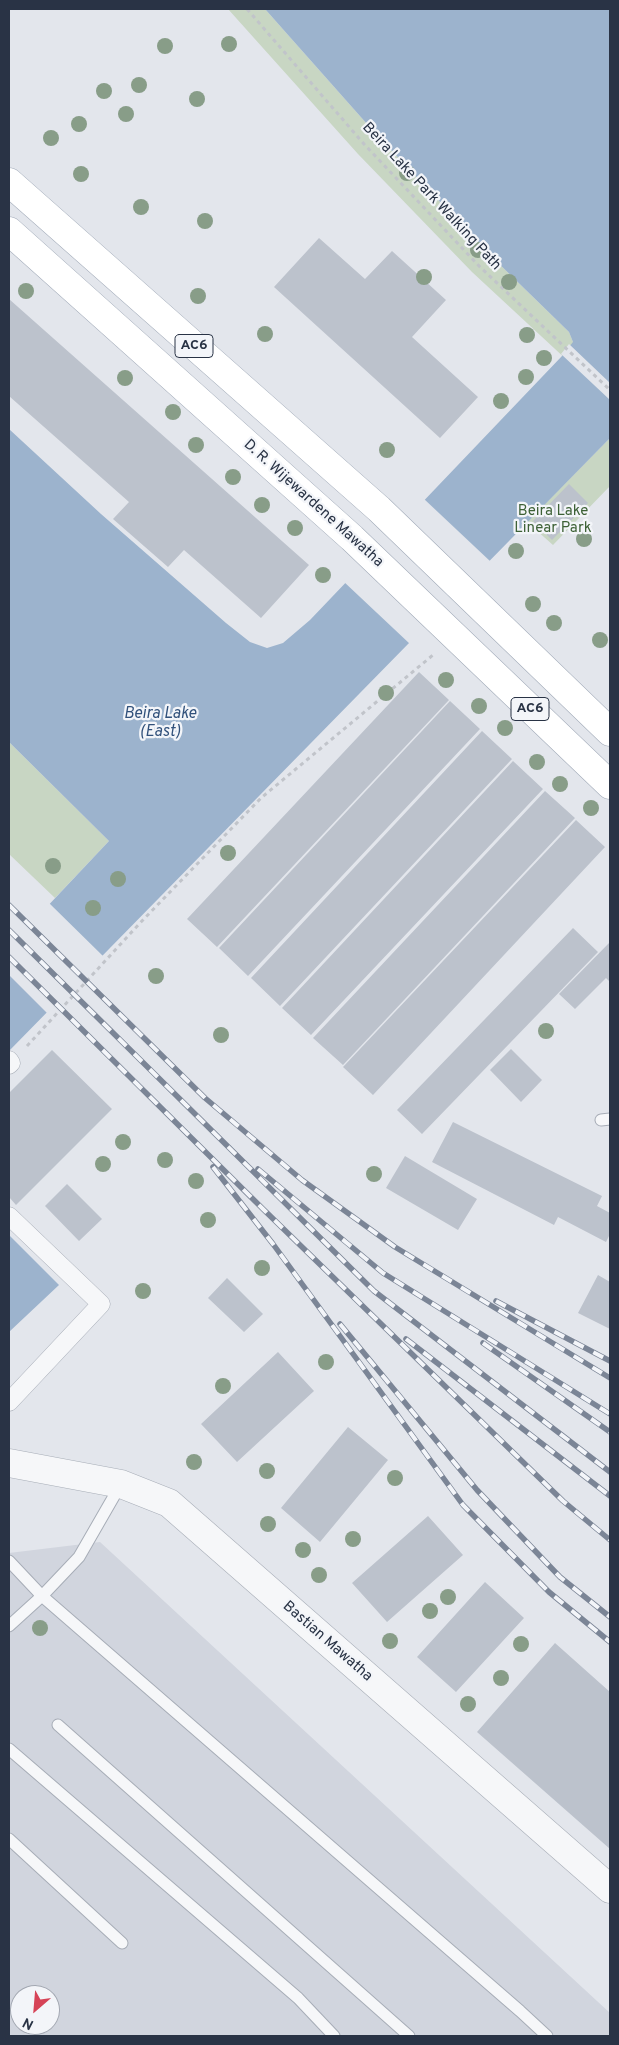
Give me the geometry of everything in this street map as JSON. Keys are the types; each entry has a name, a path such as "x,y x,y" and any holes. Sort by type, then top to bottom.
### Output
{"main road":[{"name":"AC6","path":"9,182 379,509 610,732"},
{"name":"D. R. Wijewardene Mawatha","path":"9,231 352,538 451,635 610,785"}],"street":[{"path":"9,1216 101,1304 9,1402"},
{"name":"Bastian Mawatha","path":"9,1463 121,1484 169,1504 610,1889"}],"lane":[{"path":"9,1626 42,1596 79,1557 121,1484"},
{"path":"9,1561 42,1596 547,2036"},
{"path":"58,1725 409,2036"},
{"path":"9,1750 298,1998 334,2036"},
{"path":"9,1839 122,1943"}],"path":[{"name":"Beira Lake Park Walking Path","path":"247,9 364,144 416,200 479,266 610,390"},
{"path":"10,1063 140,923 261,798 451,635"}],"shaded area":[{"path":"100,1542 610,2013 610,2036 9,2036 9,1553"}],"green space":[{"path":"228,9 265,9 375,133 491,256 569,332 573,342 610,400 472,272 358,154"},
{"name":"Beira Lake Linear Park","path":"610,438 610,486 553,545 527,522"},
{"path":"9,742 109,841 55,898 9,854"}],"water":[{"name":"Beira Lake (East)","path":"265,9 610,9 610,438 9,1051 9,947 109,841 9,742 9,429 101,514 226,623 250,642 267,648 283,643 310,620 562,356 573,342 569,332 491,256 375,133"},
{"path":"9,1235 59,1285 9,1332"}],"pier":[{"path":"569,344 610,383 610,400 561,354"},
{"path":"423,498 491,562 410,644 343,581"},
{"path":"48,902 104,957 48,1014 9,975 9,943"}],"building":[{"path":"319,238 365,279 392,251 446,300 412,337 478,397 440,438 274,287"},
{"path":"9,299 309,565 261,618 184,550 168,567 113,519 129,502 9,396"},
{"path":"569,484 588,503 552,540 533,521"},
{"path":"419,672 449,700 217,947 187,919"},
{"path":"450,701 480,729 248,976 219,948"},
{"path":"482,731 512,759 280,1006 251,978"},
{"path":"513,761 543,789 311,1035 282,1008"},
{"path":"545,791 575,818 343,1065 313,1038"},
{"path":"576,820 605,847 373,1095 343,1067"},
{"path":"573,928 598,952 422,1134 397,1110"},
{"path":"610,942 610,982 606,978 575,1009 559,994"},
{"path":"511,1049 542,1080 521,1102 490,1070"},
{"path":"52,1050 112,1109 16,1205 9,1197 9,1093"},
{"path":"453,1122 602,1196 597,1206 610,1213 610,1234 606,1242 558,1217 554,1225 432,1162"},
{"path":"405,1156 477,1199 458,1230 386,1188"},
{"path":"67,1184 102,1219 79,1241 45,1206"},
{"path":"598,1275 610,1282 610,1329 578,1313"},
{"path":"227,1278 263,1314 244,1332 208,1298"},
{"path":"278,1352 314,1391 237,1462 201,1424"},
{"path":"348,1427 388,1460 320,1542 281,1508"},
{"path":"428,1516 463,1555 387,1622 352,1583"},
{"path":"485,1582 524,1618 456,1692 417,1657"},
{"path":"555,1643 610,1692 610,1849 477,1732"}],"railway":[{"path":"9,905 205,1098 302,1180 395,1247 610,1378"},
{"path":"9,930 374,1291 610,1472"},
{"path":"9,957 263,1209 563,1501 610,1540"},
{"path":"213,1167 273,1244 463,1505 549,1592 610,1642"},
{"path":"258,1169 383,1273 610,1414"},
{"path":"496,1301 610,1361"},
{"path":"340,1324 477,1490 560,1577 610,1617"},
{"path":"406,1339 610,1496"},
{"path":"483,1343 610,1432"}]}
